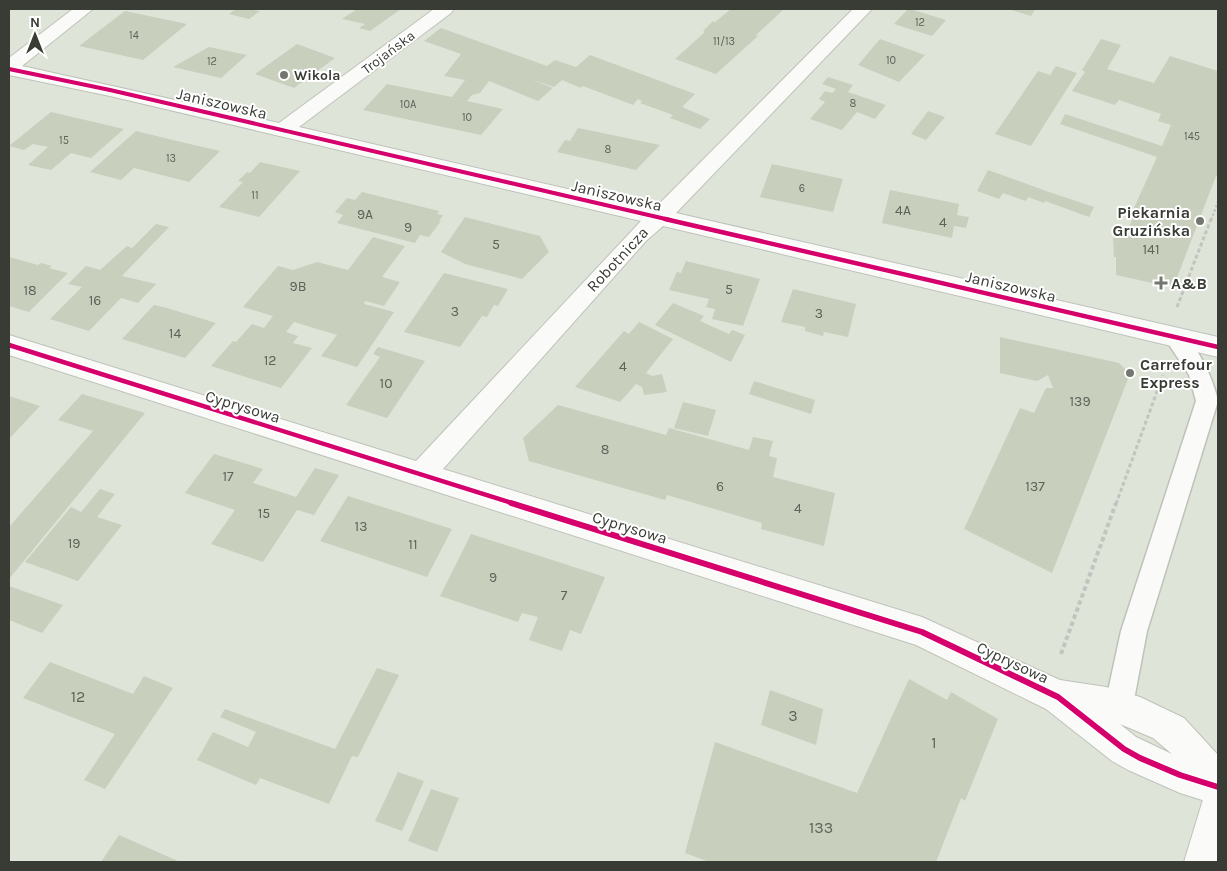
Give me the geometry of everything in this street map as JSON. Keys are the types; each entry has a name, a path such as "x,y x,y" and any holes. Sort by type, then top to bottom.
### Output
{"street":[{"path":"9,68 84,9"},
{"name":"Trojańska","path":"283,130 444,9"},
{"name":"Robotnicza","path":"422,475 470,419 658,217 863,9"},
{"name":"Janiszowska","path":"9,68 658,217 1174,326 1218,347"},
{"name":"Cyprysowa","path":"9,346 922,632 1058,697 1124,750 1156,766 1218,787"},
{"name":"Cyprysowa","path":"1058,697 1092,700 1118,705 1170,729 1188,746 1218,783"},
{"path":"1202,862 1218,806"}],"lane":[{"path":"1118,705 1134,631 1207,402 1205,388 1174,326"}],"path":[{"path":"1174,326 1218,202"},
{"path":"1061,654 1166,366"}],"building":[{"path":"236,9 260,11 249,19 229,14"},
{"path":"357,9 401,9 370,31 359,28 365,24 342,19"},
{"path":"731,9 783,10 756,35 758,36 716,74 675,59 705,32 703,31 713,21 715,22"},
{"path":"908,9 946,20 932,36 894,24"},
{"path":"1008,9 1035,9 1031,16"},
{"path":"125,11 187,24 143,60 79,46"},
{"path":"441,28 547,66 555,60 576,67 590,55 695,94 682,107 710,119 700,129 670,118 673,115 640,103 642,101 638,99 633,105 562,80 554,87 530,79 553,88 538,101 489,81 480,93 472,95 467,101 503,109 481,135 363,110 387,84 452,97 465,80 444,76 461,54 424,41"},
{"path":"880,39 925,55 899,82 858,65"},
{"path":"1101,39 1121,45 1107,69 1154,83 1170,56 1218,71 1218,177 1216,176 1175,283 1166,286 1116,275 1116,257 1114,257 1113,238 1126,235 1132,220 1129,219 1157,157 1060,124 1065,114 1162,146 1171,125 1158,121 1161,114 1119,100 1115,105 1072,91 1085,72 1082,70"},
{"path":"297,44 335,58 294,88 255,74"},
{"path":"209,47 247,55 221,78 173,67"},
{"path":"1056,66 1077,73 1031,146 995,134 1038,71 1050,75"},
{"path":"828,77 853,85 848,92 886,105 875,119 857,112 842,130 810,119 825,102 819,99 825,91 832,93 836,89 822,84"},
{"path":"928,111 945,117 926,140 911,134"},
{"path":"51,112 124,129 91,158 71,153 51,170 28,165 48,147 33,144 24,150 9,146"},
{"path":"578,128 660,145 636,170 557,152 565,140 570,141"},
{"path":"136,131 220,151 189,182 134,168 121,180 90,172"},
{"path":"260,162 300,171 259,217 219,207 243,182 238,181 247,172 250,173"},
{"path":"772,164 843,179 833,212 760,197"},
{"path":"988,170 1094,207 1089,217 1028,197 1026,201 1003,193 999,199 977,191"},
{"path":"890,190 959,204 957,215 969,217 966,228 954,226 952,238 882,223"},
{"path":"362,192 439,211 437,214 443,215 439,221 441,221 429,237 420,235 415,243 337,223 343,215 335,212 347,198 355,200"},
{"path":"465,217 540,236 549,252 522,279 465,264 441,252"},
{"path":"156,224 169,227 122,276 156,284 138,303 121,298 89,331 50,319 82,287 68,284 86,266 100,270 127,246 132,248"},
{"path":"373,237 405,246 382,277 400,282 384,306 365,301 364,304 394,312 357,367 321,356 337,335 294,322 286,332 298,336 293,343 312,348 281,388 211,366 233,341 236,342 252,324 264,328 273,316 243,307 278,266 293,270 317,262 348,270"},
{"path":"9,257 38,265 41,263 52,266 49,268 68,273 29,312 9,306"},
{"path":"686,261 760,279 743,326 712,319 715,309 706,307 709,299 669,290 677,272 681,273"},
{"path":"444,273 508,289 498,306 494,305 487,317 482,316 460,347 404,332"},
{"path":"793,289 856,304 848,337 824,332 823,336 805,331 805,327 781,322"},
{"path":"673,303 704,316 700,321 729,334 732,330 745,335 731,362 655,325"},
{"path":"154,305 216,323 185,358 122,339"},
{"path":"639,322 673,339 646,373 652,376 662,374 667,392 644,395 642,387 636,384 620,402 575,387 624,331 629,334"},
{"path":"1000,337 1119,363 1130,374 1052,573 964,529 1020,408 1034,413 1046,388 1053,388 1048,375 1037,381 1000,373"},
{"path":"378,347 425,361 387,418 346,405 380,357 373,354"},
{"path":"754,381 815,400 811,414 749,394"},
{"path":"82,394 145,413 9,579 9,527 93,431 58,420"},
{"path":"9,396 40,406 9,439"},
{"path":"683,402 716,410 708,436 674,428"},
{"path":"558,405 666,435 669,428 749,450 753,437 773,441 769,456 777,458 773,477 835,493 824,546 761,529 762,523 667,495 665,500 529,461 523,438"},
{"path":"214,454 263,469 253,483 296,497 315,468 339,475 314,515 297,510 263,562 211,544 235,510 185,493"},
{"path":"100,489 115,494 97,517 122,525 78,581 25,562 71,507 81,512"},
{"path":"348,496 452,529 427,577 320,541"},
{"path":"471,534 605,577 581,634 570,630 562,651 529,640 538,617 522,613 518,622 440,596"},
{"path":"9,586 63,605 42,633 9,620"},
{"path":"50,662 133,694 144,676 173,688 105,789 84,780 115,734 23,698"},
{"path":"377,668 399,675 358,757 352,756 329,804 260,778 256,785 197,760 213,732 248,747 256,732 220,717 225,709 335,749"},
{"path":"909,679 947,700 951,692 998,719 965,801 961,798 936,862 709,862 685,853 715,742 857,793"},
{"path":"770,690 823,709 816,745 761,725"},
{"path":"398,772 424,781 402,831 375,821"},
{"path":"431,789 459,798 437,852 408,841"},
{"path":"119,835 180,862 101,862"}],"cycle path":[{"path":"9,69 110,90 1218,347"},
{"path":"9,345 922,632 1058,697 1124,749 1140,758 1180,775 1218,787"}],"place":[{"name":"Wikola","path":"284,75"},
{"name":"Piekarnia Gruzińska","path":"1200,221"},
{"name":"A&B","path":"1161,283"},
{"name":"Carrefour Express","path":"1130,373"}]}
